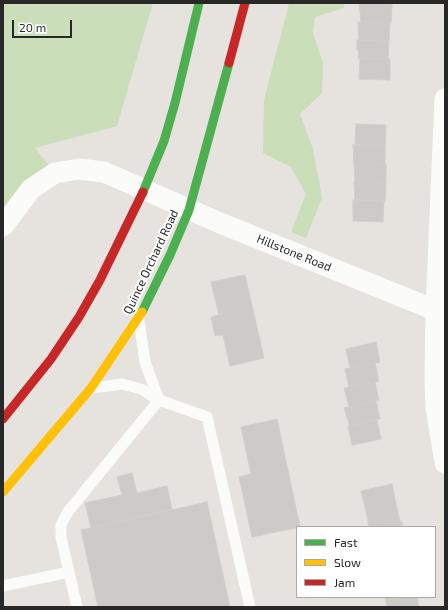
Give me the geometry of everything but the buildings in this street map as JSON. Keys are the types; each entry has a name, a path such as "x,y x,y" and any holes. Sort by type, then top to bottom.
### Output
{"main road":[{"path":"3,419 51,359 79,317 100,280 144,190 164,141 173,111 199,3"},
{"name":"Quince Orchard Road","path":"3,492 91,388 139,318 170,255 189,210 245,3"}],"street":[{"path":"445,99 440,312 436,407 445,463"},
{"name":"Hillstone Road","path":"3,226 31,189 55,173 79,169 104,172 189,210 440,312"}],"lane":[{"path":"139,318 145,362 159,400"},
{"path":"91,388 122,384 141,389 159,400 207,417 250,607"},
{"path":"77,607 61,537 61,525 67,513 159,400"},
{"path":"3,586 69,572"},
{"path":"3,581 15,583"}],"green space":[{"path":"3,3 153,3 117,126 35,148 55,173 3,222"},
{"path":"289,3 344,3 344,8 315,17 313,33 323,63 322,93 300,114 313,149 322,198 306,238 291,232 306,194 291,167 263,153 264,100"}],"traffic: fast":[{"path":"143,192 164,141 175,103 199,3"},
{"path":"142,312 170,255 189,210 229,63"}],"traffic: slow":[{"path":"3,492 91,388 142,312"}],"traffic: jam":[{"path":"229,63 245,3"},
{"path":"3,419 51,359 79,317 100,280 143,192"}]}
